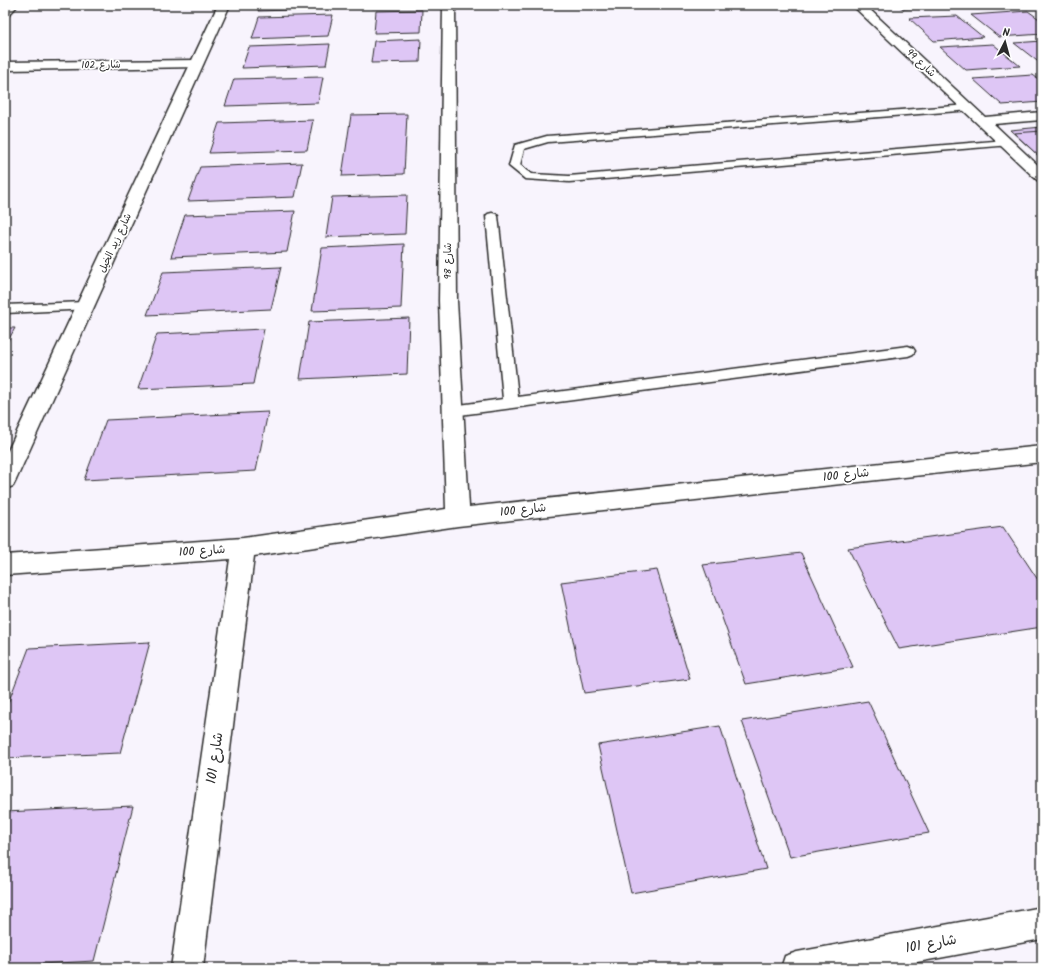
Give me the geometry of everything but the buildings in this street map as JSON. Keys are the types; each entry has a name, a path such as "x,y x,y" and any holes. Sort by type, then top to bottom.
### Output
{"street":[{"path":"5,13 12,5"},
{"name":"شارع زيد الخيل","path":"5,480 224,5"},
{"name":"شارع 98","path":"449,5 448,300 458,517"},
{"name":"شارع 99","path":"858,5 1042,177"},
{"name":"شارع 102","path":"5,66 197,64"},
{"path":"983,122 1042,116"},
{"name":"شارع 100","path":"5,565 243,548 458,517 1042,454"},
{"name":"شارع 101","path":"187,968 243,548"},
{"name":"شارع 101","path":"797,968 1042,924"}],"lane":[{"path":"969,108 547,139 519,147 514,166 529,177 569,179 1006,143"},
{"path":"492,216 511,404"},
{"path":"5,309 86,306"},
{"path":"452,411 908,351"}]}
